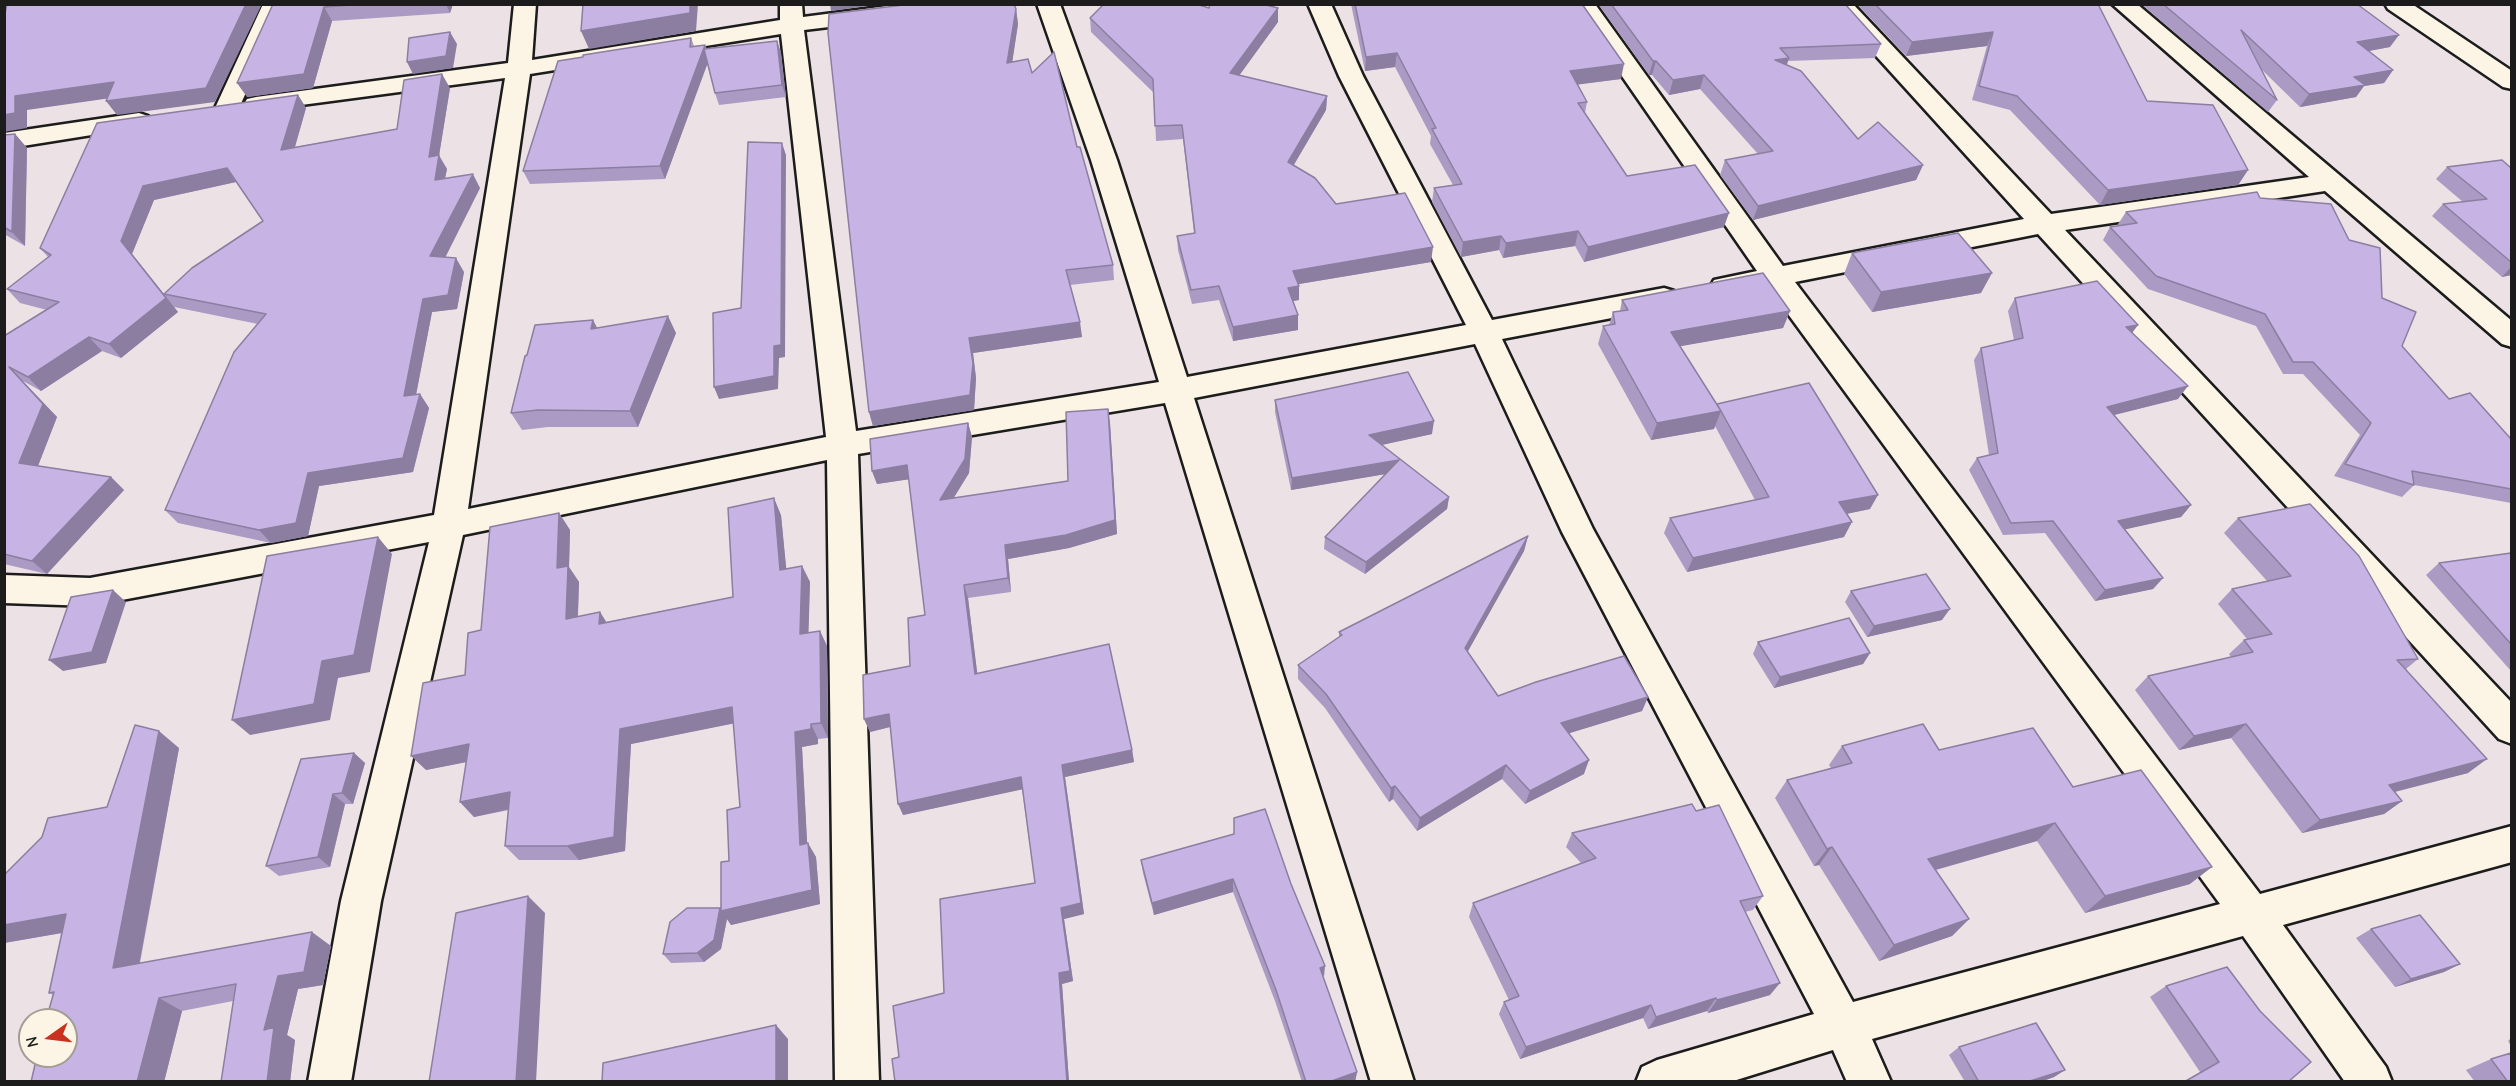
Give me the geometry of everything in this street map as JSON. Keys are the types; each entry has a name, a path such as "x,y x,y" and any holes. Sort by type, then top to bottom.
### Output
{"street":[{"path":"275,4 216,110 519,69 791,15 963,4"},
{"path":"329,1082 361,901 449,525 519,69 525,4"},
{"path":"1048,4 1104,160 1178,390 1251,632 1393,1082"},
{"path":"1318,4 1351,76 1484,332 1578,532 1843,1026 1870,1082"},
{"path":"1583,4 1776,277 2252,915 2371,1082"},
{"path":"1840,4 2511,728"},
{"path":"2123,4 2511,336"},
{"path":"2396,4 2511,82"},
{"path":"791,15 842,445 857,1082"},
{"path":"4,141 157,118"},
{"path":"4,589 90,592 449,525 842,445 1178,390 2044,224 2330,182"},
{"path":"1657,1082 1843,1026 2511,844"}],"building":[{"path":"7,4 246,4 206,88 106,101 114,82 15,96 15,113 4,115 4,18"},
{"path":"273,4 365,4 324,7 304,74 237,83"},
{"path":"583,4 690,4 690,13 581,31"},
{"path":"912,4 1014,4 1016,9 1007,63 1028,59 1032,73 1054,52 1077,147 1080,147 1113,265 1066,270 1080,322 969,338 973,363 970,395 869,412 828,33 829,14"},
{"path":"1104,4 1196,4 1209,8 1210,4 1262,4 1278,8 1230,73 1327,96 1288,162 1315,178 1336,204 1405,193 1433,247 1293,271 1299,286 1288,288 1298,315 1233,327 1219,286 1191,290 1177,236 1195,233 1182,125 1155,126 1153,79 1090,18"},
{"path":"1355,4 1582,4 1624,64 1570,71 1587,102 1578,103 1627,176 1695,165 1729,213 1588,247 1578,231 1506,243 1501,236 1463,242 1434,188 1462,184 1432,129 1436,128 1397,53 1366,57"},
{"path":"1611,4 1845,4 1881,44 1780,48 1789,58 1775,60 1801,71 1858,139 1878,122 1923,165 1758,206 1725,160 1773,151 1704,75 1673,80 1656,61 1653,61"},
{"path":"1875,4 2098,4 2147,101 2213,105 2248,170 2108,190 2017,96 1979,86 1993,32 1912,42"},
{"path":"2163,4 2357,4 2399,35 2357,42 2393,70 2354,77 2365,85 2309,94 2241,30 2277,100"},
{"path":"450,32 446,56 407,62 409,38"},
{"path":"691,38 690,47 705,45 660,166 523,171 558,61"},
{"path":"777,41 782,85 715,93 704,49"},
{"path":"442,74 429,157 439,155 435,180 473,174 430,256 456,258 448,295 423,299 404,396 420,394 403,458 308,473 296,523 259,530 165,510 234,352 266,314 164,294 192,268 263,221 227,168 143,186 121,241 166,298 109,344 89,337 28,377 9,367 43,404 19,463 111,477 32,561 4,554 4,336 59,302 7,289 51,255 40,248 97,123 298,95 281,150 397,129 404,80"},
{"path":"15,134 12,232 4,227 4,135"},
{"path":"748,142 782,143 781,345 774,346 774,376 714,387 713,313 741,308"},
{"path":"2502,160 2511,168 2511,262 2443,204 2487,199 2447,167"},
{"path":"2257,192 2260,198 2331,204 2349,240 2380,248 2382,298 2416,312 2402,346 2449,399 2470,393 2511,439 2511,489 2412,471 2414,485 2345,464 2371,423 2313,362 2293,362 2265,314 2156,276 2110,227 2137,223 2126,212"},
{"path":"1958,233 1992,273 1881,292 1852,253"},
{"path":"1763,273 1790,311 1671,332 1721,411 1657,423 1603,326 1615,324 1613,312 1628,310 1622,300"},
{"path":"2097,281 2138,325 2126,327 2188,386 2107,407 2191,505 2118,521 2163,578 2105,590 2053,521 2011,523 1977,458 1998,453 1981,348 2023,338 2015,298"},
{"path":"668,316 630,411 538,410 511,413 535,325 593,320 591,329"},
{"path":"1408,372 1434,421 1369,435 1449,497 1366,562 1325,537 1399,460 1292,478 1275,400"},
{"path":"1809,383 1878,495 1839,502 1852,522 1693,558 1670,518 1769,497 1717,404"},
{"path":"1108,409 1115,520 1066,535 1005,545 1008,578 964,585 975,674 1109,644 1132,750 1062,765 1081,903 1061,908 1070,971 1059,973 1067,1082 895,1082 892,1059 899,1057 893,1006 944,993 940,899 1035,883 1021,777 898,804 889,714 864,719 863,675 910,666 908,618 925,615 907,465 872,471 870,439 968,423 965,459 940,500 1068,481 1066,412"},
{"path":"774,498 780,570 802,566 800,634 820,631 821,723 811,724 811,729 795,732 800,845 808,843 812,890 721,911 721,862 729,861 727,810 740,807 732,707 620,729 614,837 567,846 505,846 510,792 460,802 469,744 411,756 423,683 465,675 468,633 481,630 490,527 559,513 557,568 568,566 566,619 600,612 599,624 733,597 728,508"},
{"path":"2310,504 2359,556 2418,659 2397,660 2487,759 2389,785 2402,801 2320,820 2246,724 2194,736 2148,676 2253,652 2244,640 2272,634 2232,589 2291,576 2238,518"},
{"path":"1528,536 1465,648 1498,696 1536,682 1624,656 1648,697 1561,723 1589,760 1530,791 1506,765 1420,818 1395,786 1391,788 1326,694 1298,665 1342,635 1339,632"},
{"path":"378,537 354,655 322,661 314,704 232,720 267,556"},
{"path":"2511,553 2511,644 2439,563"},
{"path":"1926,574 1950,609 1874,626 1851,591"},
{"path":"113,590 92,652 49,660 71,597"},
{"path":"1849,618 1870,653 1780,677 1758,642"},
{"path":"1923,724 1939,750 2033,728 2073,787 2141,770 2212,867 2105,896 2055,823 1928,859 1969,919 1894,945 1832,847 1827,849 1787,780 1852,763 1842,746"},
{"path":"135,725 159,731 113,968 312,932 304,972 278,976 264,1030 274,1027 267,1082 221,1082 236,984 159,998 137,1082 31,1082 34,1068 78,1068 78,1008 49,1008 54,992 49,993 66,914 4,925 4,875 42,837 48,818 107,807"},
{"path":"354,753 342,793 333,794 318,857 266,866 301,759"},
{"path":"1692,804 1696,811 1719,805 1763,896 1740,901 1780,983 1717,1000 1716,998 1656,1017 1651,1005 1526,1047 1504,1002 1519,996 1473,903 1596,858 1572,833"},
{"path":"1265,809 1291,884 1325,966 1320,968 1357,1072 1329,1082 1306,1082 1276,990 1233,879 1152,903 1141,860 1234,834 1234,818"},
{"path":"528,896 516,1082 429,1082 456,913"},
{"path":"687,908 720,908 714,940 697,953 663,954 670,922"},
{"path":"2420,915 2460,964 2411,979 2371,929"},
{"path":"2227,967 2260,1011 2311,1062 2288,1082 2184,1082 2219,1062 2166,986"},
{"path":"2036,1023 2065,1070 2027,1082 1979,1082 1959,1047"},
{"path":"776,1025 776,1082 602,1082 603,1063"},
{"path":"2511,1053 2511,1082 2508,1082 2491,1059"}]}
